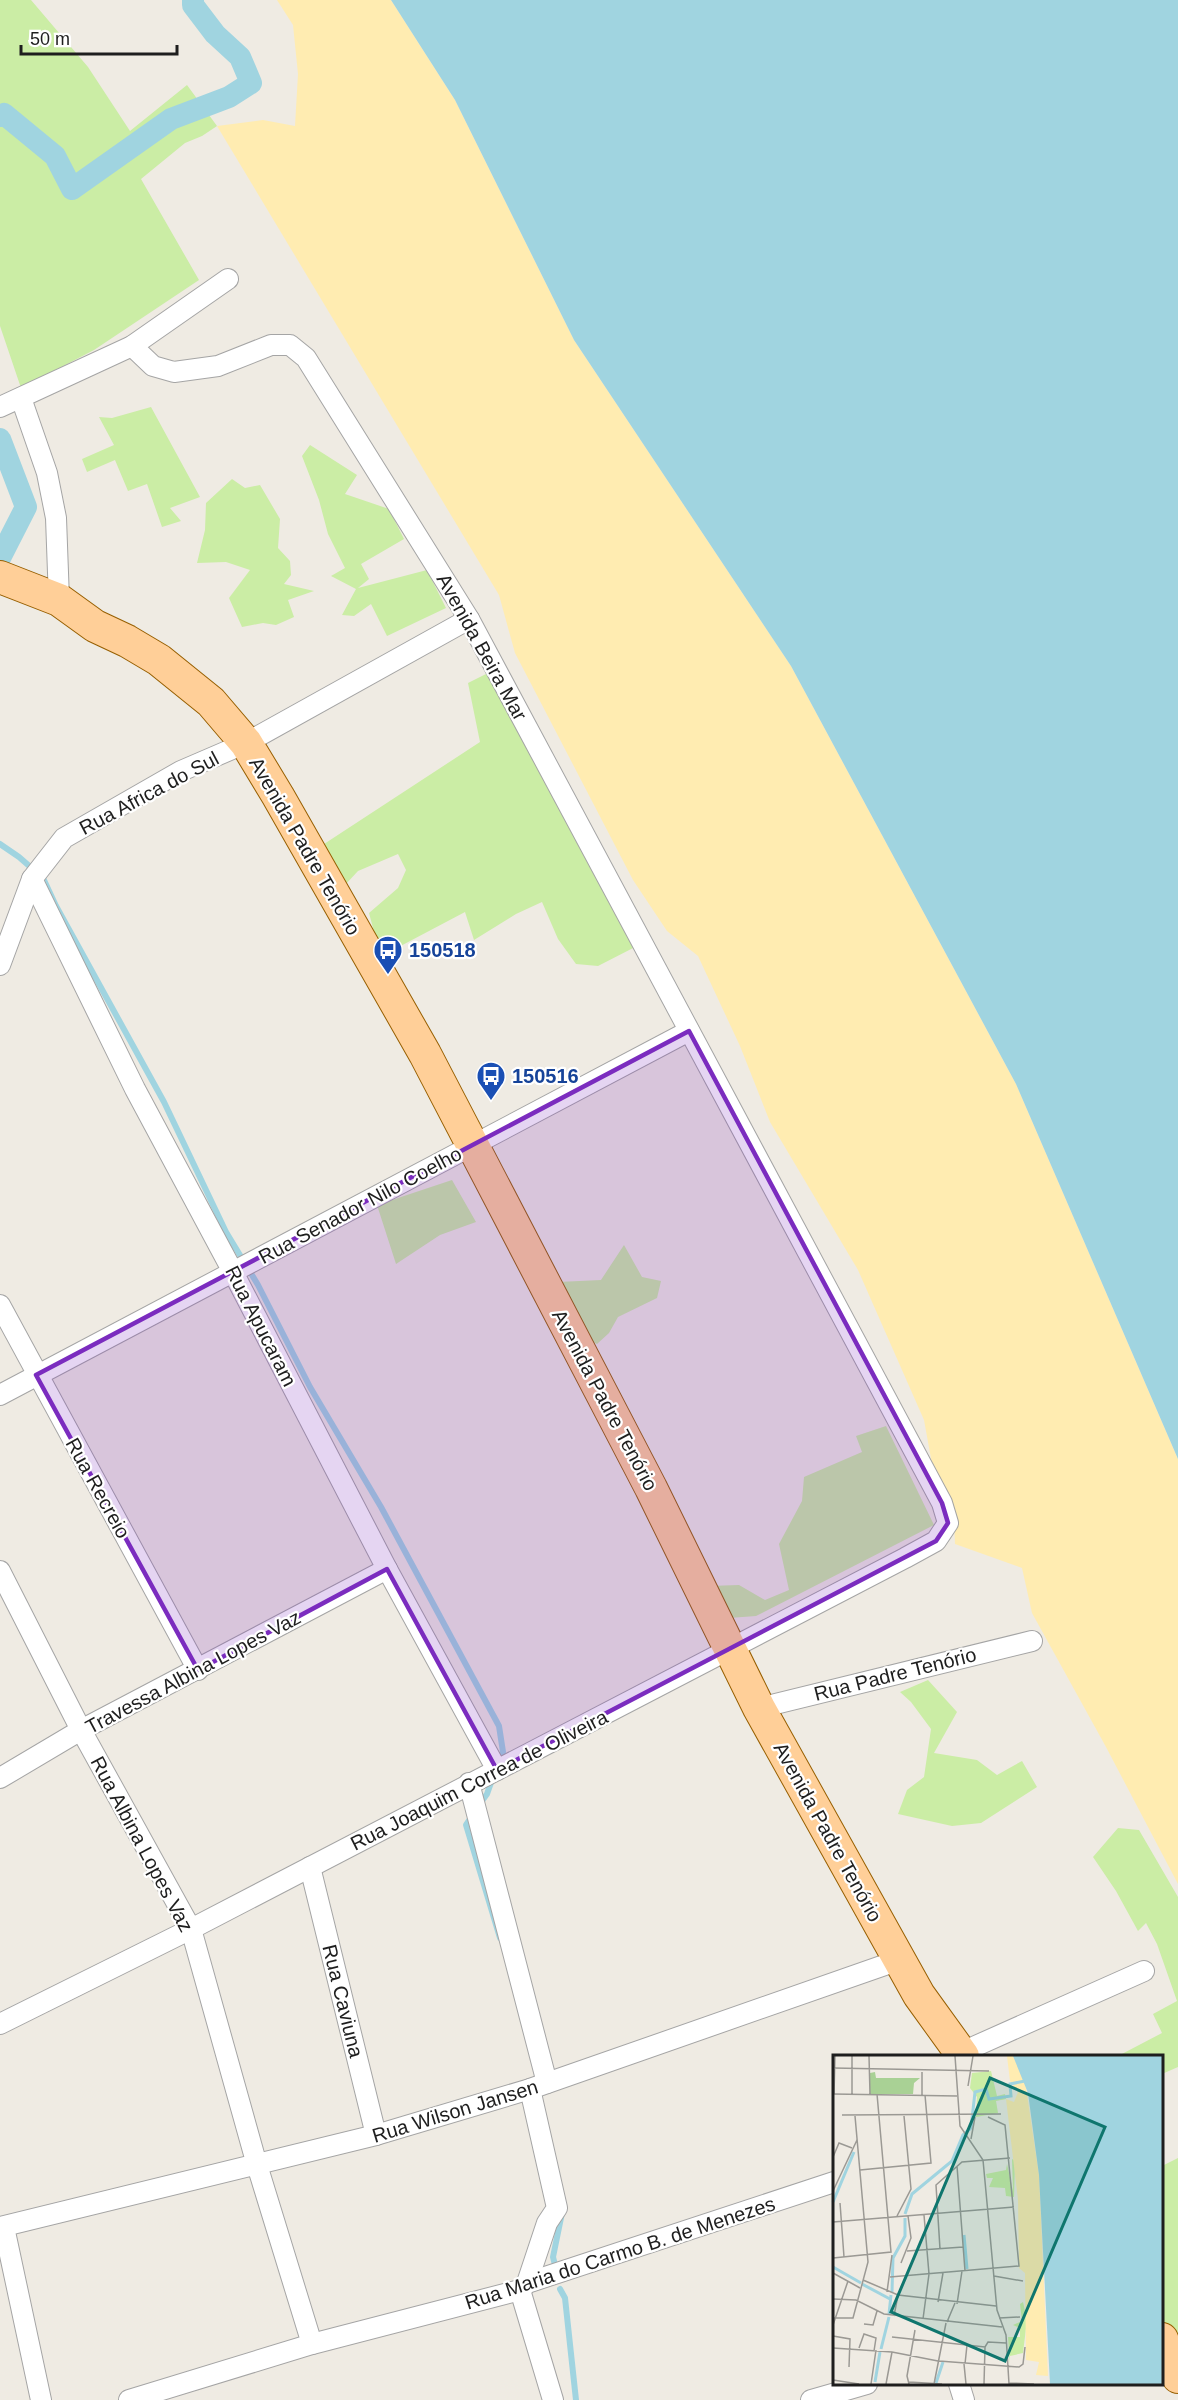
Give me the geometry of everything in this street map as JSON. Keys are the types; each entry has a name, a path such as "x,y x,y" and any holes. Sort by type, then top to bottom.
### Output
{"main road":[{"name":"Avenida Padre Tenório","path":"13,582 60,600 95,626 127,641 187,681 211,702 246,743 425,1054 651,1488 759,1708 919,1995 962,2055"},
{"path":"1163,2343 1178,2377"}],"street":[{"path":"60,600 56,518 47,473 9,403 132,346 228,279"},
{"name":"Avenida Beira Mar","path":"132,346 153,366 174,372 218,366 271,345 290,345 306,358 469,619 942,1503 948,1523"},
{"name":"Rua Africa do Sul","path":"0,965 32,879 64,838 181,771 246,743 469,619"},
{"name":"Rua Apucaram","path":"32,879 135,1089 387,1569 497,1770"},
{"name":"Rua Senador Nilo Coelho","path":"0,1395 689,1031"},
{"name":"Rua Recreio","path":"0,1305 198,1670"},
{"name":"Rua Joaquim Correa de Oliveira","path":"0,2024 191,1929 936,1541 948,1523"},
{"name":"Travessa Albina Lopes Vaz","path":"0,1778 81,1730 387,1569"},
{"name":"Rua Albina Lopes Vaz","path":"0,1571 81,1730 191,1929 257,2165 312,2344"},
{"name":"Rua Padre Tenório","path":"759,1708 1032,1641"},
{"path":"469,1783 539,2086 557,2208 547,2223 523,2286 553,2400"},
{"name":"Rua Caviuna","path":"310,1867 376,2135"},
{"name":"Rua Wilson Jansen","path":"2,2227 376,2135 539,2086 899,1960"},
{"path":"962,2055 1144,1971"},
{"name":"Rua Maria do Carmo B. de Menezes","path":"129,2400 312,2344 523,2286 833,2182"},
{"path":"2,2227 41,2400"},
{"path":"811,2400 864,2385"},
{"path":"958,2385 964,2400"}],"highlighted area":[{"path":"689,1031 942,1503 948,1523 936,1541 497,1770 387,1569 198,1670 36,1375"}],"green space":[{"path":"0,0 31,0 88,67 130,131 187,85 217,126 185,143 141,179 199,280 94,350 21,388 0,326"},
{"path":"151,407 200,497 170,508 181,521 162,527 147,484 128,491 115,460 87,472 82,459 114,445 99,417 112,418"},
{"path":"310,445 357,475 345,494 389,509 404,539 361,564 369,579 358,588 427,570 446,608 387,636 371,604 354,616 342,615 356,589 331,576 345,568 328,534 319,500 302,456"},
{"path":"232,479 245,488 260,485 280,519 278,548 290,561 291,575 284,584 314,591 288,600 294,617 276,625 263,623 242,627 229,598 250,570 226,562 197,563 205,530 206,503"},
{"path":"486,674 498,687 637,946 598,966 576,964 558,939 542,902 516,914 474,940 465,912 393,950 377,943 369,913 398,888 406,870 398,854 358,871 345,885 321,846 480,742 468,683"},
{"path":"452,1180 476,1222 440,1235 396,1264 377,1205"},
{"path":"624,1245 642,1277 661,1281 657,1298 618,1317 609,1333 597,1344 584,1338 558,1282 601,1280"},
{"path":"886,1426 934,1525 756,1616 729,1618 709,1586 739,1585 765,1600 789,1590 779,1544 802,1501 804,1477 862,1452 856,1436"},
{"path":"928,1680 957,1712 934,1753 977,1760 997,1775 1022,1761 1037,1787 981,1823 952,1826 898,1814 907,1790 924,1777 931,1729 911,1702 900,1692"},
{"path":"1118,1828 1139,1830 1178,1897 1178,2067 1163,2074 1163,2055 1120,2055 1162,2033 1153,2014 1177,2001 1157,1944 1146,1923 1138,1931 1116,1891 1093,1857"},
{"path":"1178,2158 1178,2356 1163,2321 1163,2166"}],"sand":[{"path":"277,0 391,0 455,100 574,340 791,666 1016,1084 1178,1459 1178,1884 1032,1613 1022,1568 955,1544 954,1517 932,1464 924,1420 858,1270 770,1122 740,1046 698,956 667,931 633,880 515,653 499,595 217,126 263,120 295,126 298,74 293,25"}],"water":[{"path":"391,0 1178,0 1178,1459 1016,1084 791,666 574,340 455,100"}],"waterway":[{"path":"0,116 4,114 55,156 72,189 171,119 229,97 251,83 240,57 215,34 193,5 193,0"},
{"path":"0,439 26,507 0,558"},
{"path":"0,844 43,878 56,906 164,1102 226,1232 258,1285 310,1387 381,1507 499,1726 503,1752 499,1762"},
{"path":"479,1805 487,1794 493,1777"},
{"path":"472,1816 466,1825 500,1938"},
{"path":"555,2265 553,2257 562,2213"},
{"path":"560,2289 565,2298 576,2400"}],"place":[{"name":"150518","path":"388,976"},
{"name":"150516","path":"491,1102"}]}
